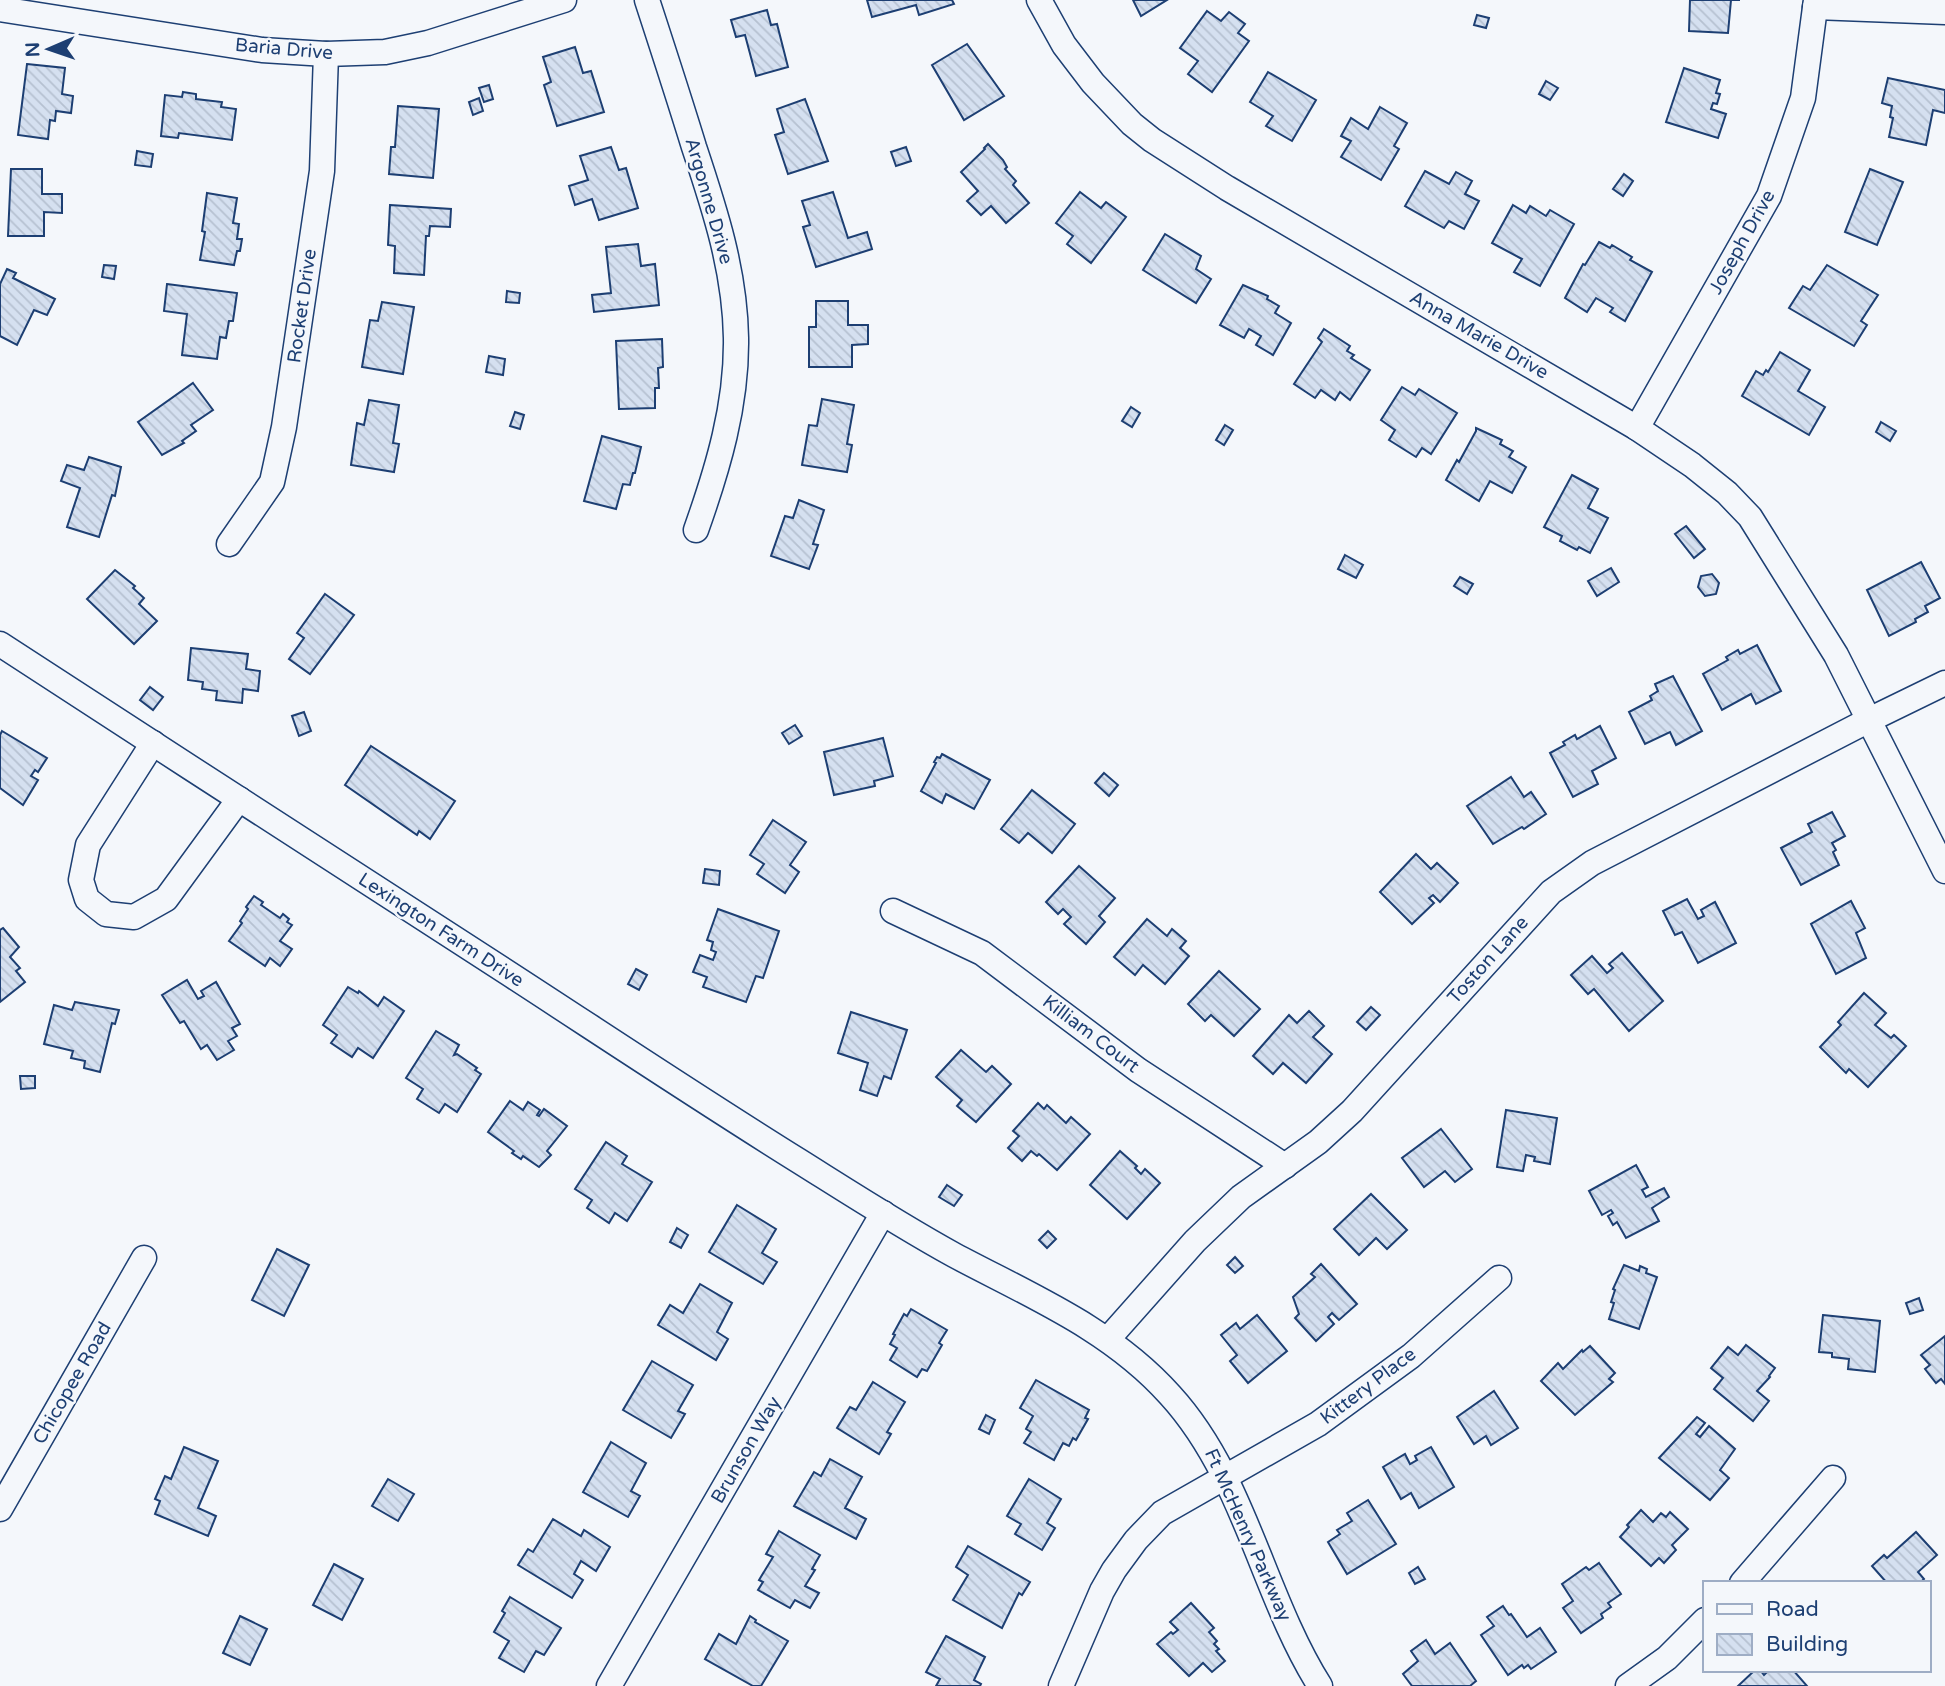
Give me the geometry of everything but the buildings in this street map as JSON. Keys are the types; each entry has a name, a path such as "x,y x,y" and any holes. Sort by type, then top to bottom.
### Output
{"street":[{"name":"Baria Drive","path":"0,9 262,50 326,54 385,52 428,43 564,0"},
{"name":"Argonne Drive","path":"647,0 721,229 732,285 736,339 730,410 717,472 696,530"},
{"name":"Anna Marie Drive","path":"1039,0 1064,45 1093,83 1132,124 1152,140 1227,188 1637,428 1692,465 1727,493 1750,517 1836,655 1945,871"},
{"name":"Joseph Drive","path":"1637,428 1769,196 1803,98 1815,4"},
{"path":"1815,4 1945,12"},
{"name":"Rocket Drive","path":"229,544 272,482 284,427 321,171 326,54"},
{"name":"Lexington Farm Drive","path":"0,644 755,1134 883,1213"},
{"name":"Toston Lane","path":"1108,1339 1195,1241 1241,1197 1318,1142 1352,1111 1551,892 1592,863 1945,683"},
{"path":"153,743 88,845 81,880 87,899 106,914 134,917 166,899 239,799"},
{"name":"Killiam Court","path":"893,911 982,953 1138,1070 1285,1166"},
{"name":"Ft McHenry Parkway","path":"883,1213 1029,1296 1071,1315 1108,1339 1125,1351 1183,1409 1203,1437 1224,1477 1300,1650 1320,1686"},
{"name":"Brunson Way","path":"609,1686 883,1213"},
{"name":"Chicopee Road","path":"0,1509 144,1258"},
{"name":"Kittery Place","path":"1061,1686 1102,1591 1136,1540 1162,1513 1318,1424 1411,1356 1499,1278"},
{"path":"1744,1581 1833,1478"},
{"path":"1628,1686 1667,1658 1703,1622"}]}
